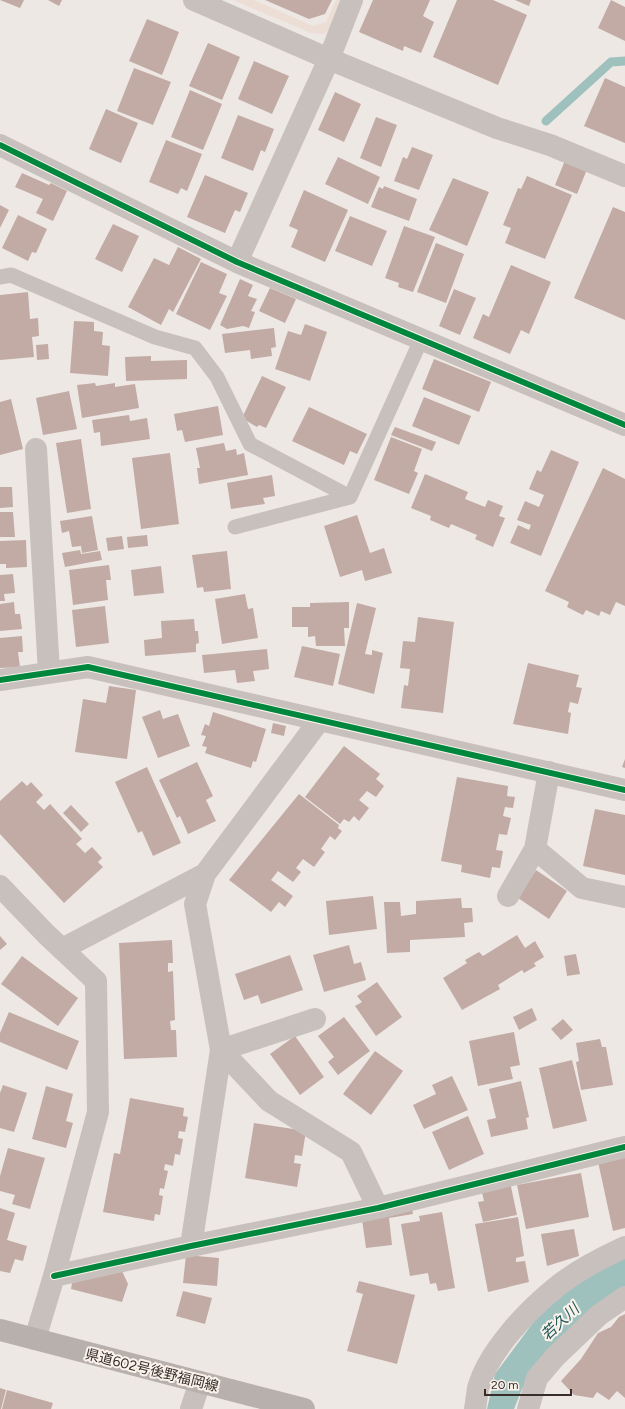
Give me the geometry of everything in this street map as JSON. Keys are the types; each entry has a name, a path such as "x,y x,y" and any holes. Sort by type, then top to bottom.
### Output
{"main road":[{"name":"県道602号後野福岡線","path":"0,1330 304,1409"}],"street":[{"path":"194,0 328,59 497,128 550,145 625,176"},
{"path":"237,262 328,59 352,0"},
{"path":"0,145 237,262 625,425"},
{"path":"36,449 49,672"},
{"path":"0,680 88,667 625,790"},
{"path":"191,1246 221,1050 195,904 205,874 319,720"},
{"path":"508,896 536,848 549,772"},
{"path":"536,848 582,888 625,897"},
{"path":"62,949 205,874"},
{"path":"0,886 96,981 98,1112 54,1276 35,1339"},
{"path":"221,1050 315,1018"},
{"path":"221,1050 269,1102 351,1152 378,1208"},
{"path":"54,1276 191,1246 378,1208 625,1147"},
{"path":"475,1409 479,1387 492,1358 517,1324 554,1288 602,1258 625,1247"},
{"path":"528,1409 537,1378 555,1357 599,1315 625,1297"},
{"path":"191,1409 200,1382"}],"lane":[{"path":"0,276 11,275 156,336 195,348 217,377 250,444 350,497"},
{"path":"350,497 421,340"},
{"path":"235,527 350,497"}],"shaded area":[{"path":"233,0 254,0 313,26 326,22 336,0 344,0 333,27 324,34 311,33"}],"water":[{"name":"若久川","path":"625,1257 625,1287 538,1364 522,1389 514,1409 487,1409 495,1374 538,1316 580,1281"}],"building":[{"path":"0,0 24,0 20,8"},
{"path":"48,0 62,0 59,6"},
{"path":"265,0 332,0 325,14 309,19"},
{"path":"373,0 430,0 423,16 434,22 421,53 404,46 403,51 359,32"},
{"path":"457,0 493,0 527,15 498,85 433,57"},
{"path":"515,0 531,0 529,6"},
{"path":"611,0 625,7 625,41 598,28"},
{"path":"147,19 179,32 162,75 129,61"},
{"path":"208,43 240,57 222,100 189,86"},
{"path":"254,61 289,76 272,114 238,99"},
{"path":"134,68 171,82 153,125 117,111"},
{"path":"605,78 625,87 625,143 584,126"},
{"path":"190,90 222,104 203,150 171,137"},
{"path":"335,92 361,104 344,142 318,130"},
{"path":"106,109 138,123 121,163 89,149"},
{"path":"238,115 274,129 265,152 261,150 253,171 221,158"},
{"path":"376,117 397,125 381,167 360,158"},
{"path":"166,140 202,154 187,191 181,188 178,194 149,182"},
{"path":"412,147 433,155 419,190 394,181 403,157 407,159"},
{"path":"338,157 380,177 368,204 325,184"},
{"path":"566,158 588,167 577,194 555,185"},
{"path":"22,173 49,185 51,183 67,191 53,221 36,213 43,199 15,187"},
{"path":"205,175 248,193 240,212 235,210 225,233 187,217"},
{"path":"527,176 572,195 545,259 505,243 511,228 503,225 518,188 521,189"},
{"path":"453,178 489,192 467,246 429,230"},
{"path":"384,186 417,199 409,221 371,207 379,187 383,189"},
{"path":"304,190 348,210 325,262 291,247 298,230 289,226"},
{"path":"0,205 9,210 0,228"},
{"path":"613,207 625,212 625,320 574,298"},
{"path":"18,215 47,229 36,253 32,252 28,261 2,248"},
{"path":"350,216 387,231 372,266 335,251"},
{"path":"113,224 139,236 122,272 95,259"},
{"path":"404,226 435,237 413,292 398,287 399,283 385,278"},
{"path":"436,243 464,254 446,303 417,292"},
{"path":"178,247 201,259 173,312 169,309 161,325 128,307 154,258 169,265"},
{"path":"201,262 227,274 219,293 227,296 210,330 176,314"},
{"path":"511,265 551,282 529,334 521,330 510,354 473,338 483,314 489,317"},
{"path":"240,279 253,285 248,296 257,299 251,311 255,312 249,328 243,326 227,329 220,325"},
{"path":"270,288 296,299 285,323 259,311"},
{"path":"454,289 476,298 460,335 439,326"},
{"path":"28,292 30,319 38,318 39,336 32,337 34,357 0,360 0,295"},
{"path":"74,321 94,322 94,331 103,332 102,345 110,346 108,376 70,373"},
{"path":"305,324 327,332 310,381 275,369 288,331 301,335"},
{"path":"274,328 276,347 271,348 272,356 251,359 250,350 225,353 222,334"},
{"path":"48,344 49,359 37,360 36,345"},
{"path":"151,356 151,361 187,360 187,379 126,381 125,357"},
{"path":"434,359 491,382 479,412 422,389"},
{"path":"262,376 286,387 266,428 259,425 257,427 242,418"},
{"path":"95,383 96,386 115,383 115,387 135,384 139,408 82,418 77,385"},
{"path":"69,391 77,429 43,435 36,398"},
{"path":"424,397 471,416 459,445 412,426"},
{"path":"11,399 23,449 0,455 0,402"},
{"path":"218,406 223,435 185,442 182,430 177,431 174,414"},
{"path":"309,407 367,434 357,454 350,451 344,465 292,441"},
{"path":"129,415 130,421 147,418 150,439 101,446 100,432 94,433 92,420"},
{"path":"395,427 436,442 432,451 391,435"},
{"path":"391,437 422,449 414,471 418,473 409,494 374,480"},
{"path":"81,439 91,509 67,513 56,443"},
{"path":"224,443 226,451 236,449 237,455 244,453 248,475 199,484 197,468 200,468 196,448"},
{"path":"551,450 579,462 541,556 510,543 518,525 529,530 531,525 517,520 525,501 539,507 544,495 529,489 537,470 541,472"},
{"path":"170,453 179,524 141,529 132,458"},
{"path":"603,468 625,479 625,606 616,602 610,615 601,611 599,616 586,610 583,615 567,607 569,602 545,591"},
{"path":"425,474 468,492 465,499 485,507 488,500 503,506 499,516 505,518 493,547 475,539 477,535 451,524 449,528 430,520 431,516 411,508"},
{"path":"272,475 275,496 263,498 265,504 231,509 227,483"},
{"path":"0,487 12,487 13,507 0,508"},
{"path":"0,512 13,512 15,537 0,537"},
{"path":"357,515 370,553 384,548 392,573 365,581 362,570 340,577 324,526"},
{"path":"92,516 98,550 82,553 81,546 72,547 69,531 62,533 60,521"},
{"path":"147,535 148,546 128,548 127,537"},
{"path":"122,536 124,549 108,551 106,538"},
{"path":"26,540 27,567 6,568 6,564 0,564 0,541"},
{"path":"80,550 81,554 100,551 102,560 65,567 62,553"},
{"path":"227,551 231,589 204,592 203,587 197,588 192,555"},
{"path":"109,565 111,580 106,580 108,600 73,605 69,570"},
{"path":"161,566 164,593 134,596 131,570"},
{"path":"13,574 15,593 4,594 5,601 0,601 0,575"},
{"path":"245,594 248,609 253,608 258,638 222,644 215,599"},
{"path":"14,602 15,614 20,614 22,629 0,631 0,604"},
{"path":"349,602 349,628 344,628 345,646 316,646 315,636 308,637 308,627 292,627 292,607 310,607 310,603"},
{"path":"357,603 376,608 365,654 372,655 372,650 383,653 374,694 338,684"},
{"path":"105,606 109,643 76,647 72,610"},
{"path":"418,617 454,622 443,713 401,708 404,685 408,686 410,669 400,668 403,641 415,642"},
{"path":"194,619 195,631 198,631 199,643 196,644 196,652 145,656 144,640 162,638 161,621"},
{"path":"22,636 23,652 18,652 20,667 0,668 0,638"},
{"path":"302,646 340,654 333,686 294,677"},
{"path":"267,649 269,669 253,671 255,681 237,683 235,670 204,673 202,655"},
{"path":"528,663 579,675 576,687 582,688 578,704 570,702 568,712 571,713 568,734 513,724"},
{"path":"109,686 136,690 127,759 75,752 83,699 106,703"},
{"path":"160,710 163,719 178,714 190,746 158,758 142,717"},
{"path":"213,712 266,729 256,762 253,761 251,768 205,753 207,747 202,746 206,736 201,735 205,724 209,726"},
{"path":"273,723 286,726 284,736 271,733"},
{"path":"344,746 380,774 376,779 384,786 376,797 367,791 359,800 369,808 359,821 354,816 349,822 344,819 340,824 305,797"},
{"path":"625,759 625,768 622,767"},
{"path":"197,762 213,796 206,800 216,821 188,834 180,816 177,818 159,780"},
{"path":"147,767 181,843 153,856 142,831 138,833 115,782"},
{"path":"457,777 508,786 507,796 515,797 513,808 505,807 503,816 511,818 507,835 499,834 496,850 503,851 500,868 492,867 490,878 461,872 462,865 441,861"},
{"path":"22,781 27,786 31,782 43,795 36,802 44,810 50,804 82,839 76,844 85,853 92,847 102,858 98,862 103,867 64,903 0,834 0,801"},
{"path":"299,794 339,825 338,828 342,831 335,840 330,836 321,849 325,852 314,867 303,859 296,868 301,872 293,882 278,871 271,880 293,896 285,907 279,902 271,912 229,880"},
{"path":"71,805 89,824 81,832 63,813"},
{"path":"595,809 625,815 625,875 583,866"},
{"path":"536,870 567,891 549,919 518,898"},
{"path":"373,896 377,929 329,935 326,901"},
{"path":"461,898 462,908 472,908 473,922 464,923 465,937 410,940 410,952 387,953 384,902 400,902 401,916 416,914 416,901"},
{"path":"517,935 525,948 535,941 544,957 534,963 536,966 524,973 522,970 498,985 500,989 462,1010 443,978 467,963 465,960 479,952 483,956"},
{"path":"0,936 7,944 0,950"},
{"path":"172,940 173,963 168,963 168,972 173,971 175,1020 170,1021 171,1030 176,1030 177,1057 124,1059 119,943"},
{"path":"349,945 354,964 361,962 366,980 324,992 313,955"},
{"path":"576,954 580,974 567,976 564,956"},
{"path":"290,955 303,990 261,1004 258,995 244,1000 235,974"},
{"path":"22,956 78,998 58,1026 1,984"},
{"path":"377,982 402,1017 376,1036 355,1006 362,1002 357,996"},
{"path":"532,1008 537,1020 519,1030 513,1017"},
{"path":"9,1012 79,1041 67,1070 0,1042 0,1033"},
{"path":"344,1017 370,1051 338,1075 328,1062 334,1057 318,1036"},
{"path":"563,1019 573,1030 561,1040 551,1029"},
{"path":"514,1032 520,1065 510,1067 513,1079 478,1086 469,1041"},
{"path":"295,1036 324,1077 300,1095 270,1054"},
{"path":"600,1039 602,1047 606,1047 613,1085 581,1090 576,1062 579,1061 576,1043"},
{"path":"375,1051 403,1071 371,1115 343,1094"},
{"path":"572,1060 587,1121 553,1129 539,1068"},
{"path":"452,1076 468,1110 424,1129 413,1105 436,1094 432,1085"},
{"path":"521,1081 529,1117 526,1118 528,1129 491,1137 487,1120 496,1118 489,1089"},
{"path":"3,1085 27,1093 14,1132 0,1128 0,1093"},
{"path":"46,1086 73,1094 66,1121 73,1123 66,1148 32,1139"},
{"path":"130,1098 184,1108 183,1116 188,1117 185,1132 179,1131 178,1138 183,1139 180,1155 175,1154 173,1166 165,1164 164,1170 168,1171 164,1189 160,1188 159,1195 163,1196 160,1215 155,1214 154,1221 103,1212 114,1153 120,1154"},
{"path":"468,1116 484,1154 449,1170 432,1132"},
{"path":"254,1123 306,1131 302,1156 295,1155 294,1163 301,1164 297,1187 245,1178"},
{"path":"8,1148 45,1158 30,1209 12,1204 15,1195 0,1191 0,1176"},
{"path":"625,1151 625,1228 613,1231 597,1157"},
{"path":"581,1173 589,1217 526,1229 517,1185"},
{"path":"510,1182 517,1215 483,1222 478,1202 484,1201 481,1188"},
{"path":"411,1205 413,1214 389,1218 392,1245 366,1248 361,1212"},
{"path":"0,1208 15,1213 7,1240 27,1246 23,1261 15,1259 10,1273 0,1271"},
{"path":"442,1212 455,1288 438,1291 436,1283 430,1284 428,1273 410,1276 401,1224 420,1221 419,1216"},
{"path":"518,1217 524,1256 516,1258 516,1262 525,1261 529,1282 488,1292 475,1224"},
{"path":"574,1229 579,1256 547,1266 541,1234"},
{"path":"186,1255 219,1258 217,1286 183,1283"},
{"path":"122,1271 128,1284 122,1302 71,1289 72,1283"},
{"path":"359,1281 415,1295 397,1364 347,1351 363,1294 356,1292"},
{"path":"183,1291 212,1298 205,1324 176,1316"},
{"path":"625,1314 625,1398 617,1391 609,1400 597,1392 593,1398 574,1395 561,1381 581,1359 598,1333 611,1327 619,1317"},
{"path":"0,1388 6,1390 1,1409 0,1409"},
{"path":"7,1390 53,1403 51,1409 2,1409"}],"waterway":[{"path":"546,121 611,62 625,61"}],"cycle path":[{"path":"0,145 237,262 625,425"},
{"path":"0,680 88,667 625,790"},
{"path":"54,1276 191,1246 378,1208 625,1147"}]}
